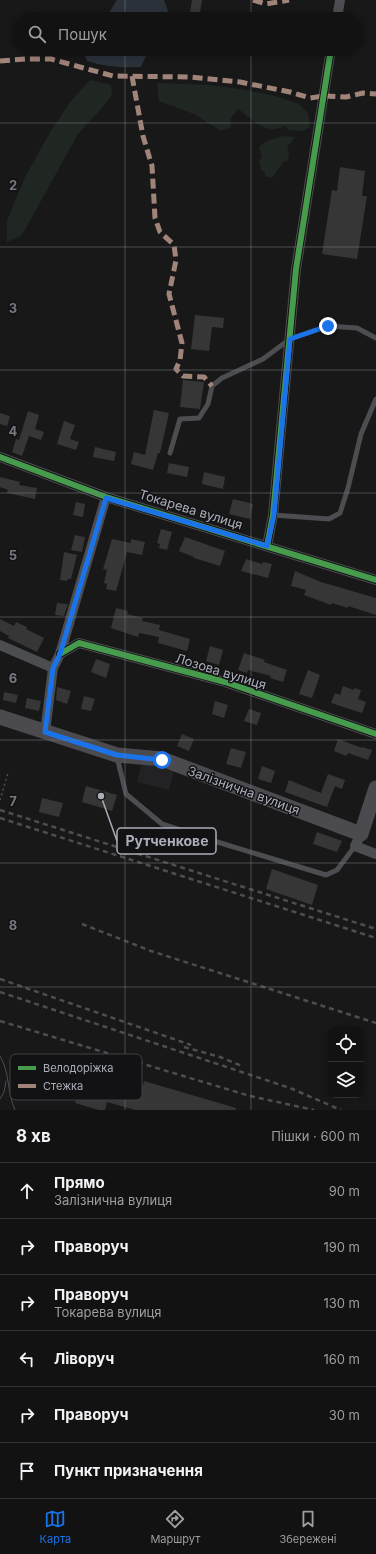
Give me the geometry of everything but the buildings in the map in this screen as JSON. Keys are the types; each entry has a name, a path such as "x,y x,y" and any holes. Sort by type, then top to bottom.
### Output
{"main road":[{"name":"Залізнична вулиця","path":"0,717 117,755 162,760 358,840"},
{"path":"358,840 376,788"}],"street":[{"path":"338,12 340,0"},
{"path":"267,546 274,515 296,269 330,56"},
{"name":"Токарева вулиця","path":"0,457 106,498 376,580"},
{"path":"45,732 53,668 60,654 106,498"},
{"name":"Лозова вулиця","path":"60,654 79,643 225,682 376,734"},
{"path":"0,645 53,668"},
{"name":"Залізнична вулиця","path":"358,840 376,854"}],"lane":[{"path":"170,453 180,419 199,418 208,404 212,386 222,378 263,359 290,339 328,326 357,328 376,338"},
{"path":"274,515 329,519 340,512 348,488 361,434 376,399"},
{"path":"117,755 126,794 162,824 326,875 337,870 358,840"}],"path":[{"path":"0,800 8,772"}],"shaded area":[{"path":"117,0 164,0 168,11 168,12 109,12"},
{"path":"85,56 146,56 141,67 114,67 87,61"},
{"path":"90,80 111,85 112,95 78,134 22,235 7,242 7,221 25,177 52,129 71,101"},
{"path":"157,83 210,85 247,90 275,96 299,104 308,113 310,127 303,131 289,130 284,126 277,129 265,128 238,109 230,119 231,127 221,131 194,114 159,101"},
{"path":"283,136 294,137 292,142 287,146 289,155 287,161 284,161 273,177 266,177 265,173 261,170 259,161 262,157 259,147 267,141"},
{"path":"142,763 174,771 169,790 137,782"}],"tram line":[{"path":"0,1056 5,1069 10,1092"},
{"path":"0,1099 4,1092 6,1081"},
{"path":"12,1100 15,1110"}],"railway":[{"path":"0,810 376,929"},
{"path":"0,818 376,938"},
{"path":"82,924 151,951 376,1023"},
{"path":"0,979 191,1045"},
{"path":"0,992 290,1088 341,1110"},
{"path":"0,1021 110,1054"},
{"path":"184,1047 220,1057 242,1066"},
{"path":"142,1064 250,1096 314,1110"}],"marked path":[{"path":"253,0 266,4 289,0"},
{"path":"0,61 51,59 113,76 191,77 240,82 290,92 310,98 323,96 346,97 363,93 376,94"},
{"path":"132,76 143,136 152,166 155,218 160,232 174,245 176,260 169,294 182,343 180,360 176,369 183,376 204,377 212,386"}],"cycle path":[{"path":"267,546 273,515 296,269 330,56"},
{"path":"0,457 106,497 376,580"},
{"path":"60,654 79,643 225,682 376,734"}],"place":[{"name":"Рутченкове","path":"101,796"}],"route":[{"path":"162,760 117,755 45,732 53,668 60,654 80,590 106,498 267,546 274,515 290,339 328,326"}]}
